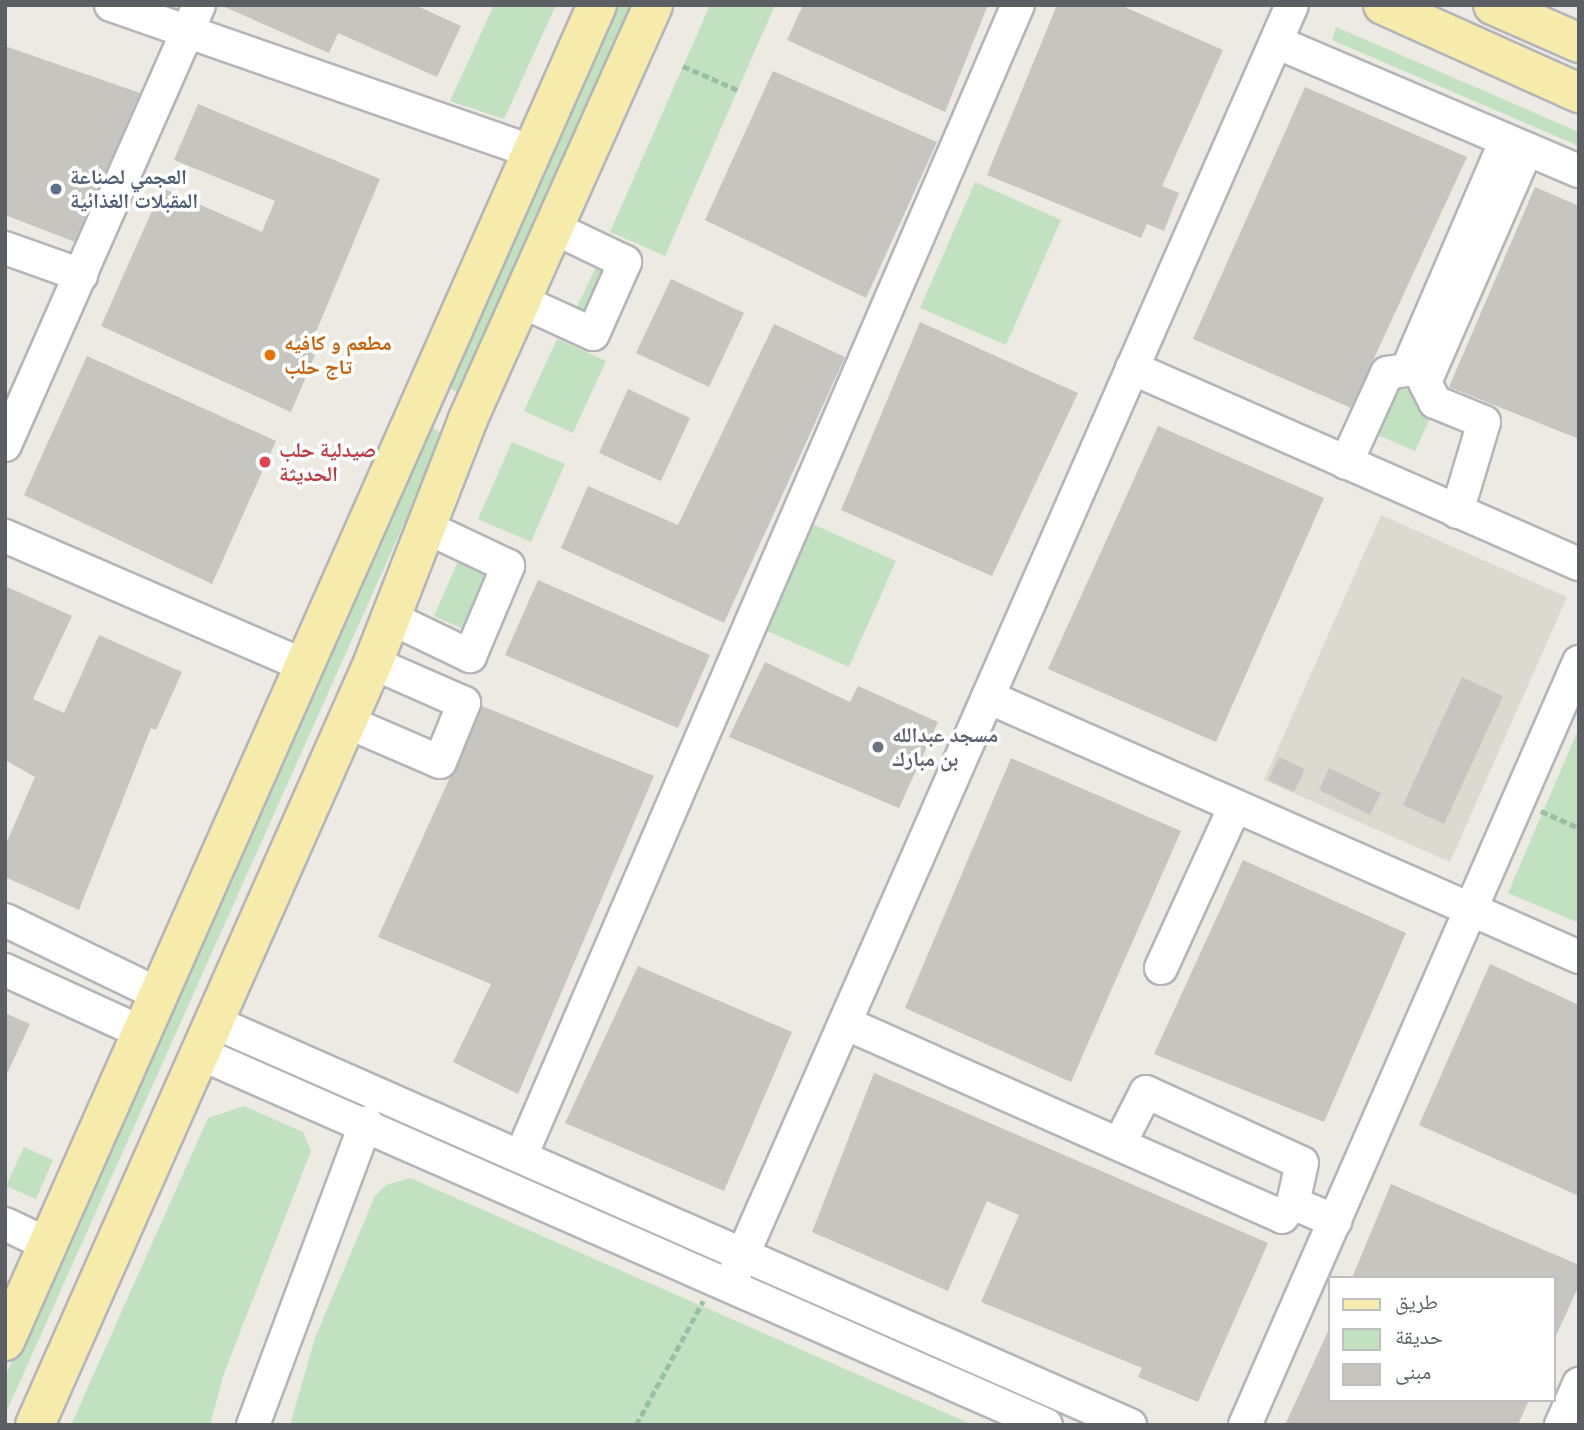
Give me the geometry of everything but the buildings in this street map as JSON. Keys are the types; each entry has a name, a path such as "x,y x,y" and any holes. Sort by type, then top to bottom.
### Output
{"main road":[{"path":"8,1327 597,5"},
{"path":"35,1425 373,663 430,529 468,419 653,5"},
{"path":"1383,5 1579,93"},
{"path":"1493,5 1579,43"},
{"path":"422,398 468,419"}],"street":[{"path":"111,5 193,18 532,152"},
{"path":"522,1156 1018,5"},
{"path":"730,1284 1292,5"},
{"path":"5,445 193,18"},
{"path":"1276,42 1579,171"},
{"path":"1346,463 1387,373 1407,370 1516,144"},
{"path":"1457,512 1485,422 1435,402 1425,383 1516,144"},
{"path":"521,301 593,334 625,262 554,228"},
{"path":"5,248 81,275"},
{"path":"1132,368 1579,565"},
{"path":"391,618 470,656 508,566 430,529"},
{"path":"5,536 303,665"},
{"path":"1245,1425 1514,800 1579,662"},
{"path":"345,721 440,762 464,703 373,663"},
{"path":"988,697 1579,957"},
{"path":"1161,968 1235,806"},
{"path":"5,920 156,993"},
{"path":"5,970 139,1031"},
{"path":"845,1023 1282,1217 1293,1203 1303,1163 1146,1092 1120,1143"},
{"path":"207,1038 522,1156 1130,1425"},
{"path":"207,1038 366,1122 730,1284 1013,1418 1046,1425"},
{"path":"253,1425 366,1122"},
{"path":"1293,1203 1335,1221"},
{"path":"5,1224 47,1244"},
{"path":"1561,1425 1579,1384"}],"path":[{"path":"683,66 738,90"},
{"path":"1514,800 1579,828"},
{"path":"636,1425 705,1299 730,1284"}],"shaded area":[{"path":"1381,515 1567,597 1450,862 1264,780"}],"green space":[{"path":"494,5 556,5 504,119 450,101"},
{"path":"617,5 635,5 462,394 447,387"},
{"path":"710,5 775,5 665,256 610,232"},
{"path":"1336,27 1579,132 1579,146 1332,40"},
{"path":"975,182 1061,220 1006,345 920,308"},
{"path":"598,263 625,275 603,322 576,309"},
{"path":"557,339 606,361 573,433 524,411"},
{"path":"1397,385 1437,403 1415,451 1375,434"},
{"path":"429,427 444,434 5,1415 5,1377"},
{"path":"512,442 565,464 531,542 478,519"},
{"path":"810,523 896,561 849,667 763,629"},
{"path":"459,559 490,573 465,630 434,616"},
{"path":"1579,728 1579,923 1508,893"},
{"path":"244,1106 303,1132 311,1151 224,1373 210,1425 71,1425 208,1118"},
{"path":"24,1147 53,1160 36,1199 6,1186"},
{"path":"410,1178 973,1425 290,1425 315,1338 375,1196 386,1185"}],"place":[{"name":"العجمي لصناعة المقبلات الغذائية","path":"56,189"},
{"name":"مطعم و كافيه تاج حلب","path":"270,355"},
{"name":"صيدلية حلب الحديثة","path":"265,462"},
{"name":"مسجد عبدالله بن مبارك","path":"878,747"}]}
